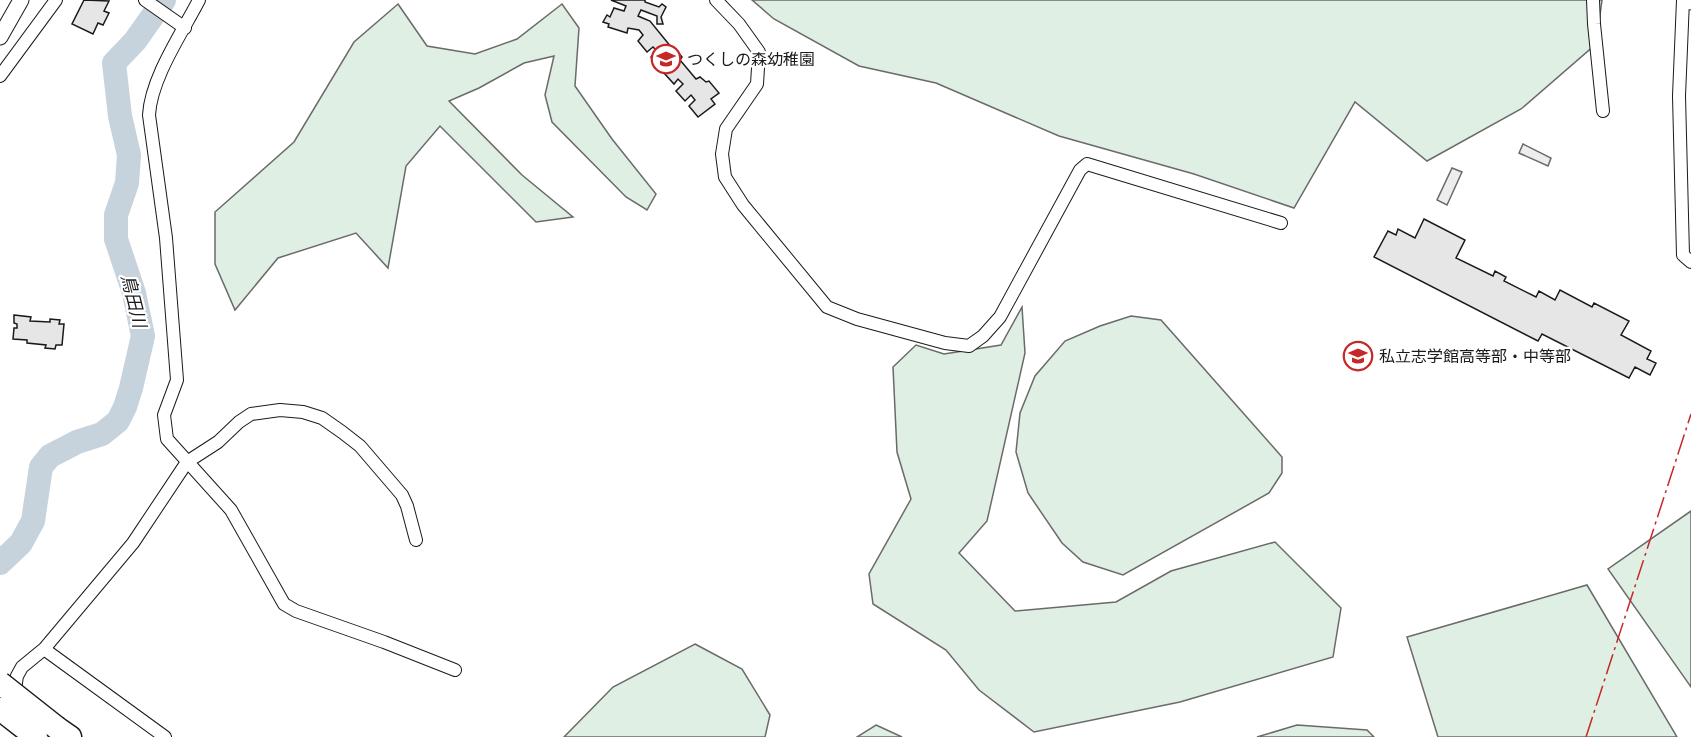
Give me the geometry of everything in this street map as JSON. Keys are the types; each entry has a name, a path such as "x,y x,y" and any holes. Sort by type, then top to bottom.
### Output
{"highway":[{"path":"0,683 64,732"},
{"path":"0,709 36,737"}],"street":[{"path":"0,38 21,0"},
{"path":"0,76 56,0"},
{"path":"145,0 181,25"},
{"path":"199,0 181,25 150,99 149,115 166,238 177,380 164,415 167,438 231,510 284,604 296,611 454,669"},
{"path":"716,0 739,24 759,52 757,84 726,129 722,154 725,177 743,206 827,307 857,319 945,343 969,346 983,336 1000,317 1080,170 1087,164 1281,223"},
{"path":"1593,0 1603,111"},
{"path":"1683,0 1679,96 1683,255 1691,262"},
{"path":"1679,96 1691,104"},
{"path":"14,737 16,676 22,667 44,649 133,543 187,462 218,442 251,414 280,410 303,412 322,418 360,446 402,495 416,540"},
{"path":"44,649 165,737"}],"green space":[{"path":"752,0 1602,0 1596,44 1521,109 1427,161 1355,102 1294,208 1194,174 1059,136 936,83 859,66 774,19"},
{"path":"398,4 427,46 475,54 517,39 562,4 579,28 575,86 612,139 656,194 647,210 626,197 552,122 545,95 554,56 524,63 479,88 449,101 522,175 573,217 536,222 440,126 406,166 388,268 356,233 278,258 235,310 215,264 215,212 294,142 354,42"},
{"path":"1022,307 1025,353 987,521 959,553 1015,611 1116,602 1171,571 1275,542 1341,608 1333,657 1180,702 1034,732 979,690 946,650 873,604 869,574 911,499 897,452 893,367 916,345 944,354 1001,345"},
{"path":"1131,316 1161,320 1282,457 1282,473 1269,493 1123,575 1083,562 1062,543 1028,493 1016,452 1020,413 1035,376 1065,341"},
{"path":"1691,511 1691,687 1608,569"},
{"path":"1587,585 1677,737 1438,737 1407,637"},
{"path":"695,644 742,669 770,715 765,737 564,737 613,687"},
{"path":"876,725 902,737 857,737"},
{"path":"1297,725 1367,730 1374,737 1257,737"}],"shaded area":[{"path":"1523,144 1551,158 1548,166 1519,153"},
{"path":"1452,168 1462,172 1447,205 1437,200"}],"building":[{"path":"84,0 109,1 104,11 109,13 103,25 98,23 93,34 72,24"},
{"name":"つくしの森幼稚園","path":"611,0 645,0 659,7 662,4 666,7 661,17 663,24 657,24 657,16 641,10 638,16 650,21 676,53 678,52 682,57 680,60 696,79 700,77 706,82 709,81 719,93 711,99 715,104 698,117 689,106 695,100 691,95 685,101 676,91 683,84 678,79 674,84 664,73 670,68 665,63 660,69 651,57 657,51 653,47 647,52 638,41 643,35 639,30 628,28 627,33 608,27 609,24 603,22 607,15 610,17 614,8 624,11 626,6"},
{"path":"1424,219 1465,240 1456,258 1493,276 1495,271 1506,277 1504,281 1536,297 1539,291 1555,300 1560,290 1592,307 1594,303 1629,321 1621,335 1651,351 1647,359 1656,363 1650,375 1635,367 1629,378 1542,334 1538,341 1374,257 1388,231 1396,235 1398,229 1415,238"},
{"path":"14,315 31,317 30,321 60,320 59,324 64,324 62,345 56,345 55,349 45,348 46,345 13,339 14,328 17,328"}],"waterway":[{"name":"鳥田川","path":"0,563 21,543 33,521 41,467 50,456 77,442 102,434 118,421 131,388 143,336 134,293 116,239 116,215 127,183 129,155 120,116 114,63 135,41 164,0"}],"power":[{"path":"1586,737 1691,414"}],"place":[{"name":"つくしの森幼稚園","path":"666,59"},
{"name":"私立志学館高等部・中等部","path":"1358,356"}]}
